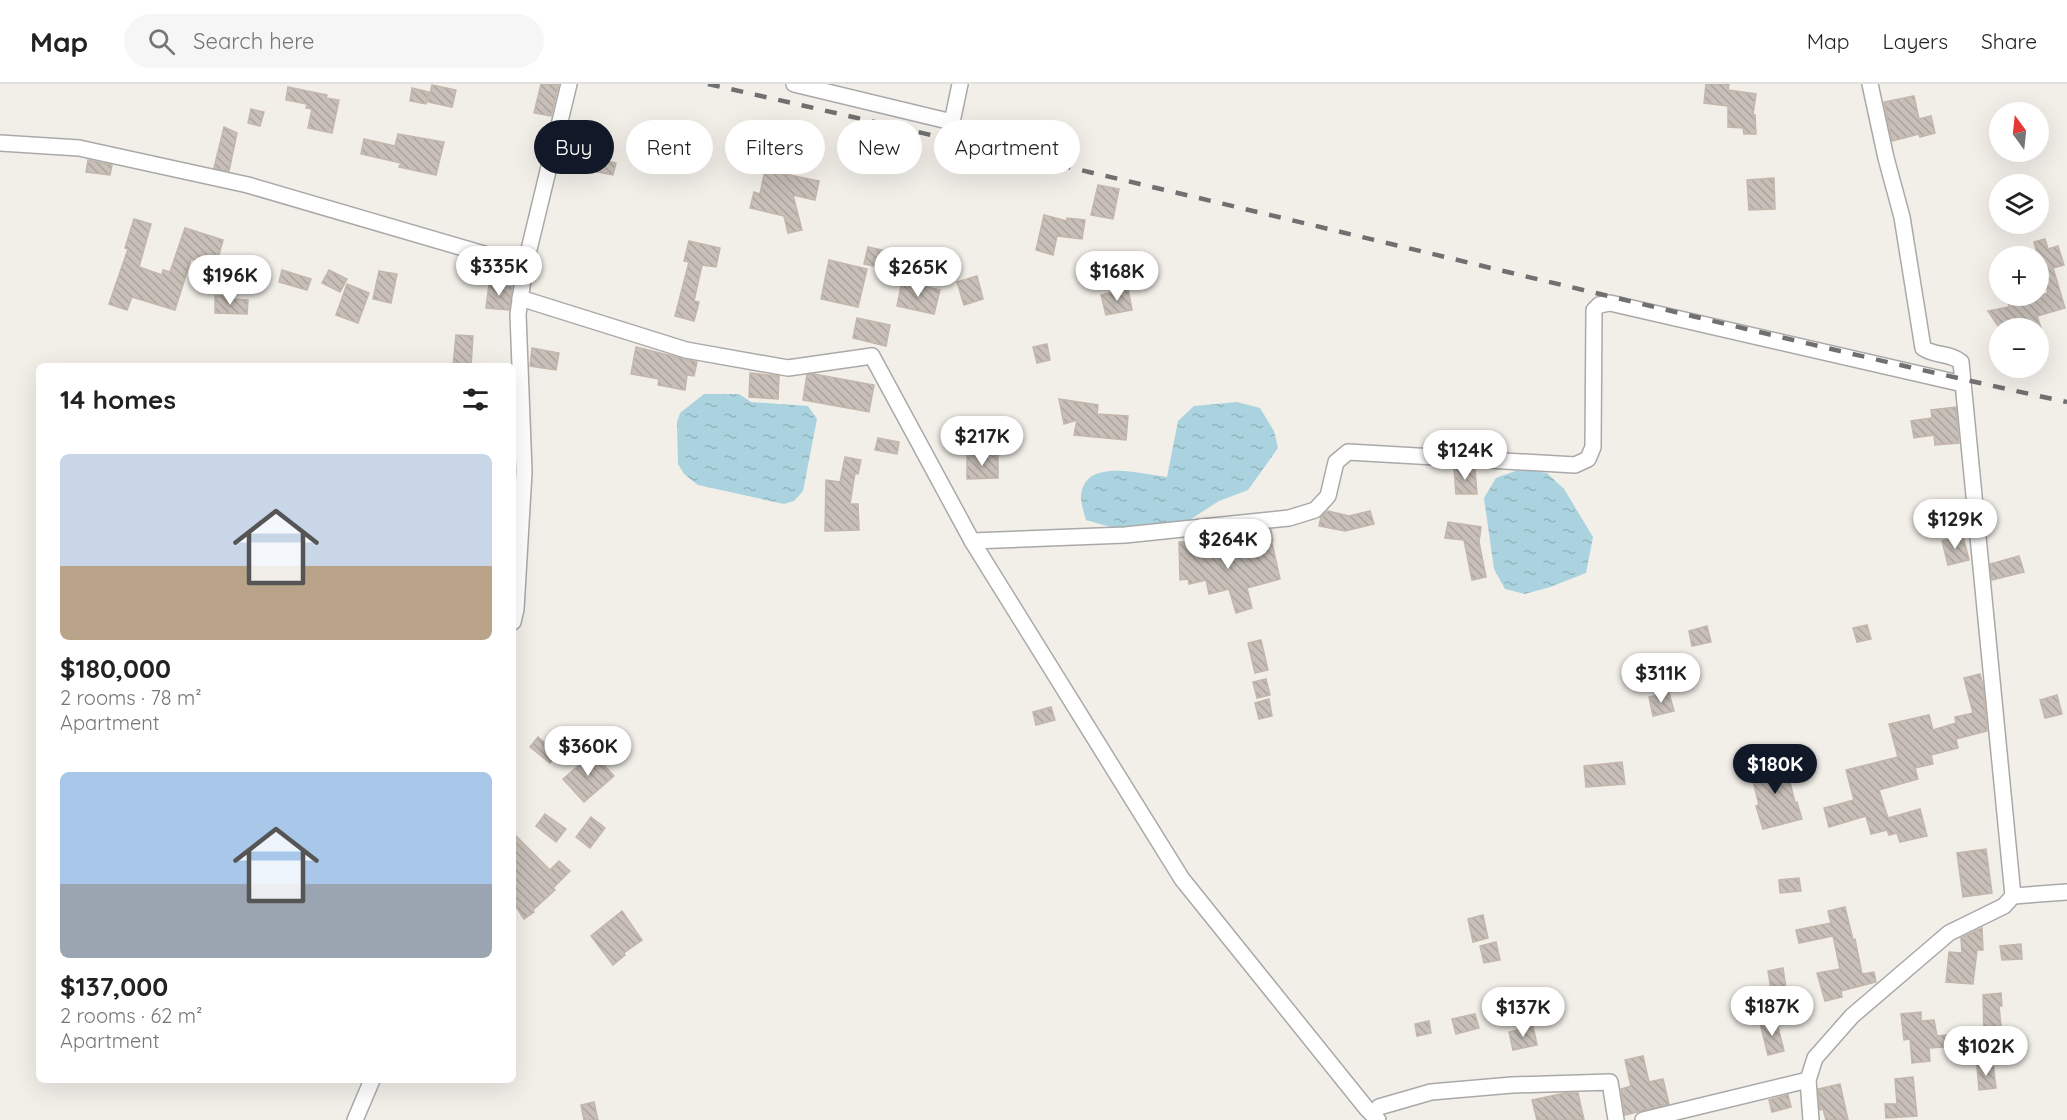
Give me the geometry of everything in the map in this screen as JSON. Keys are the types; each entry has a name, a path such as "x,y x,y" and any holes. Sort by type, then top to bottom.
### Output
{"street":[{"path":"516,609 524,472 518,314 525,266 569,84"},
{"path":"794,84 952,122 960,84"},
{"path":"1870,84 1902,217 1923,348 1928,352 1957,358 1961,362 2013,896"},
{"path":"0,143 79,148 248,185 525,266"},
{"path":"520,298 686,350 788,368 872,356 972,541 1182,879 1367,1109 1379,1114 1431,1092 1512,1084 1610,1082 1616,1120"},
{"path":"972,541 1125,536 1289,518 1315,510 1328,496 1336,462 1348,452 1575,465 1588,459 1593,447 1594,310 1599,305 1610,303 1963,384"},
{"path":"1811,1120 1808,1080 1815,1058 1852,1016 1949,933 2004,906 2013,896 2067,892"},
{"path":"1643,1120 1808,1080"},
{"path":"355,1120 371,1083"}],"water":[{"path":"704,394 739,394 751,402 808,406 817,419 803,491 794,501 784,504 698,485 684,474 678,464 677,422 680,413"},
{"path":"1237,402 1260,408 1274,431 1278,448 1248,490 1219,501 1177,528 1125,531 1086,520 1081,497 1084,484 1092,476 1116,471 1167,477 1178,421 1194,406"},
{"path":"1521,469 1547,473 1564,489 1593,537 1586,573 1525,594 1505,589 1494,569 1484,498 1496,478"}],"building":[{"path":"541,84 559,84 551,116 534,113"},
{"path":"1706,84 1729,84 1728,90 1756,94 1753,115 1755,115 1756,134 1744,134 1743,128 1728,127 1728,106 1704,103"},
{"path":"432,85 456,90 452,107 428,102"},
{"path":"288,87 327,95 326,98 339,100 332,133 308,128 312,109 306,108 307,104 286,100"},
{"path":"412,88 429,92 426,104 410,101"},
{"path":"1914,96 1919,119 1931,116 1935,133 1920,137 1919,134 1892,141 1884,102"},
{"path":"251,109 264,112 260,126 248,123"},
{"path":"224,127 237,133 229,171 214,168"},
{"path":"398,134 444,142 436,175 399,167 401,163 361,154 364,139 395,146"},
{"path":"88,160 112,165 110,175 86,172"},
{"path":"764,174 785,174 819,181 815,200 793,195 802,230 788,233 784,216 750,208 754,192 760,194"},
{"path":"1774,178 1775,209 1749,210 1747,180"},
{"path":"1098,185 1119,189 1113,219 1091,215"},
{"path":"1044,215 1067,221 1067,218 1085,220 1082,239 1057,236 1053,255 1036,250"},
{"path":"134,219 151,224 139,267 162,275 163,270 170,272 185,228 223,240 216,266 191,259 175,310 132,297 127,310 109,304 128,249 125,248"},
{"path":"2045,239 2047,246 2035,246 2034,242"},
{"path":"689,241 720,248 716,267 702,265 694,301 699,302 694,321 675,316 689,262 684,261"},
{"path":"2058,246 2064,265 2053,268 2065,308 2037,316 2038,318 1993,318 1988,311 2009,307 2049,306 2049,249"},
{"path":"868,247 897,253 893,270 864,264"},
{"path":"829,260 867,269 858,307 821,299"},
{"path":"282,270 311,279 307,290 279,282"},
{"path":"329,270 347,279 340,292 322,283"},
{"path":"379,271 397,274 391,303 373,299"},
{"path":"977,276 983,299 964,305 957,282"},
{"path":"902,281 940,290 934,314 897,306"},
{"path":"347,284 369,293 358,323 336,315"},
{"path":"489,284 512,287 509,310 486,308"},
{"path":"1128,289 1132,310 1106,315 1101,295"},
{"path":"215,296 231,296 231,299 248,300 247,314 215,313"},
{"path":"857,318 890,325 886,346 853,338"},
{"path":"456,335 473,336 471,363 453,363"},
{"path":"1047,344 1050,360 1037,363 1033,347"},
{"path":"636,347 697,362 694,376 687,375 685,390 658,385 659,379 631,374"},
{"path":"532,348 559,353 556,370 530,366"},
{"path":"750,373 779,376 778,399 749,397"},
{"path":"814,374 874,385 869,412 803,400 807,375"},
{"path":"1059,399 1098,405 1097,414 1128,416 1126,440 1074,435 1077,420 1064,424"},
{"path":"1956,407 1959,443 1935,445 1934,435 1914,438 1911,421 1932,418 1931,410"},
{"path":"878,438 899,442 897,454 875,450"},
{"path":"998,455 998,478 967,479 967,456"},
{"path":"845,457 861,460 858,474 855,473 850,504 858,504 859,530 825,531 826,480 840,482"},
{"path":"1454,468 1475,469 1477,494 1456,494"},
{"path":"1328,511 1349,516 1370,511 1374,524 1345,531 1319,526 1321,517"},
{"path":"1448,522 1481,527 1479,542 1486,577 1472,580 1464,540 1445,538"},
{"path":"1271,530 1273,541 1260,544 1257,531"},
{"path":"1963,536 1969,560 1948,565 1942,541"},
{"path":"1179,542 1212,542 1212,557 1245,552 1272,543 1280,579 1247,588 1252,608 1236,613 1229,589 1209,594 1206,580 1189,584 1188,579 1180,580"},
{"path":"2019,556 2024,572 1992,580 1990,564"},
{"path":"1867,625 1871,639 1857,642 1853,628"},
{"path":"1707,626 1711,642 1692,646 1689,631"},
{"path":"1261,640 1268,670 1255,673 1248,643"},
{"path":"1980,674 1987,731 1956,739 1958,748 1931,755 1933,764 1915,768 1918,779 1879,790 1888,818 1920,809 1927,836 1900,842 1897,833 1889,835 1887,830 1871,834 1866,816 1829,827 1824,808 1854,800 1846,770 1898,757 1889,724 1929,715 1933,730 1956,723 1955,717 1973,713 1964,678"},
{"path":"1266,679 1270,695 1257,698 1253,682"},
{"path":"1669,693 1674,711 1653,716 1649,697"},
{"path":"2057,695 2062,714 2045,718 2040,700"},
{"path":"1269,699 1272,716 1259,719 1255,703"},
{"path":"1051,707 1055,720 1036,725 1033,712"},
{"path":"538,737 558,754 550,763 530,747"},
{"path":"593,753 614,776 584,802 563,779"},
{"path":"1785,761 1795,803 1797,802 1802,819 1763,829 1756,806 1759,805 1750,769"},
{"path":"1622,762 1625,784 1586,787 1584,766"},
{"path":"545,814 566,829 556,842 536,826"},
{"path":"591,817 605,828 590,848 576,837"},
{"path":"516,836 550,870 559,861 570,871 553,888 555,890 533,910 534,912 524,919 516,907"},
{"path":"1986,849 1992,893 1963,897 1957,853"},
{"path":"1799,878 1801,891 1780,893 1779,880"},
{"path":"1845,907 1853,940 1855,939 1862,974 1874,972 1876,982 1841,991 1842,997 1825,1001 1817,973 1840,969 1833,936 1799,943 1796,930 1831,923 1828,911"},
{"path":"622,911 642,940 624,953 625,955 613,965 591,936"},
{"path":"1483,915 1488,938 1473,942 1468,919"},
{"path":"1982,928 1983,950 1977,950 1973,984 1946,982 1949,952 1962,953 1961,938"},
{"path":"1496,942 1500,960 1484,963 1480,946"},
{"path":"2021,944 2022,959 2002,960 2000,946"},
{"path":"1783,968 1786,988 1771,990 1768,971"},
{"path":"2001,993 2002,1006 1999,1006 2002,1036 1984,1038 1983,995"},
{"path":"1921,1012 1921,1021 1934,1020 1937,1036 1957,1034 1958,1046 1929,1048 1930,1061 1912,1063 1910,1039 1904,1040 1901,1014"},
{"path":"1475,1014 1479,1028 1456,1034 1452,1019"},
{"path":"1776,1019 1784,1051 1768,1055 1760,1023"},
{"path":"1429,1021 1431,1033 1417,1036 1415,1024"},
{"path":"1533,1026 1537,1045 1513,1050 1509,1032"},
{"path":"1643,1056 1649,1082 1663,1079 1669,1104 1625,1115 1621,1089 1631,1086 1625,1060"},
{"path":"1993,1064 1996,1088 1979,1090 1977,1066"},
{"path":"1913,1077 1917,1116 1886,1118 1885,1104 1897,1104 1895,1079"},
{"path":"1840,1084 1848,1120 1826,1120 1823,1109 1820,1110 1818,1089"},
{"path":"1565,1093 1578,1093 1584,1120 1537,1120 1532,1100"},
{"path":"1788,1095 1791,1107 1772,1112 1769,1100"},
{"path":"594,1102 598,1120 584,1120 581,1105"}],"railway":[{"path":"708,84 911,130 1861,356 2067,402"}]}
